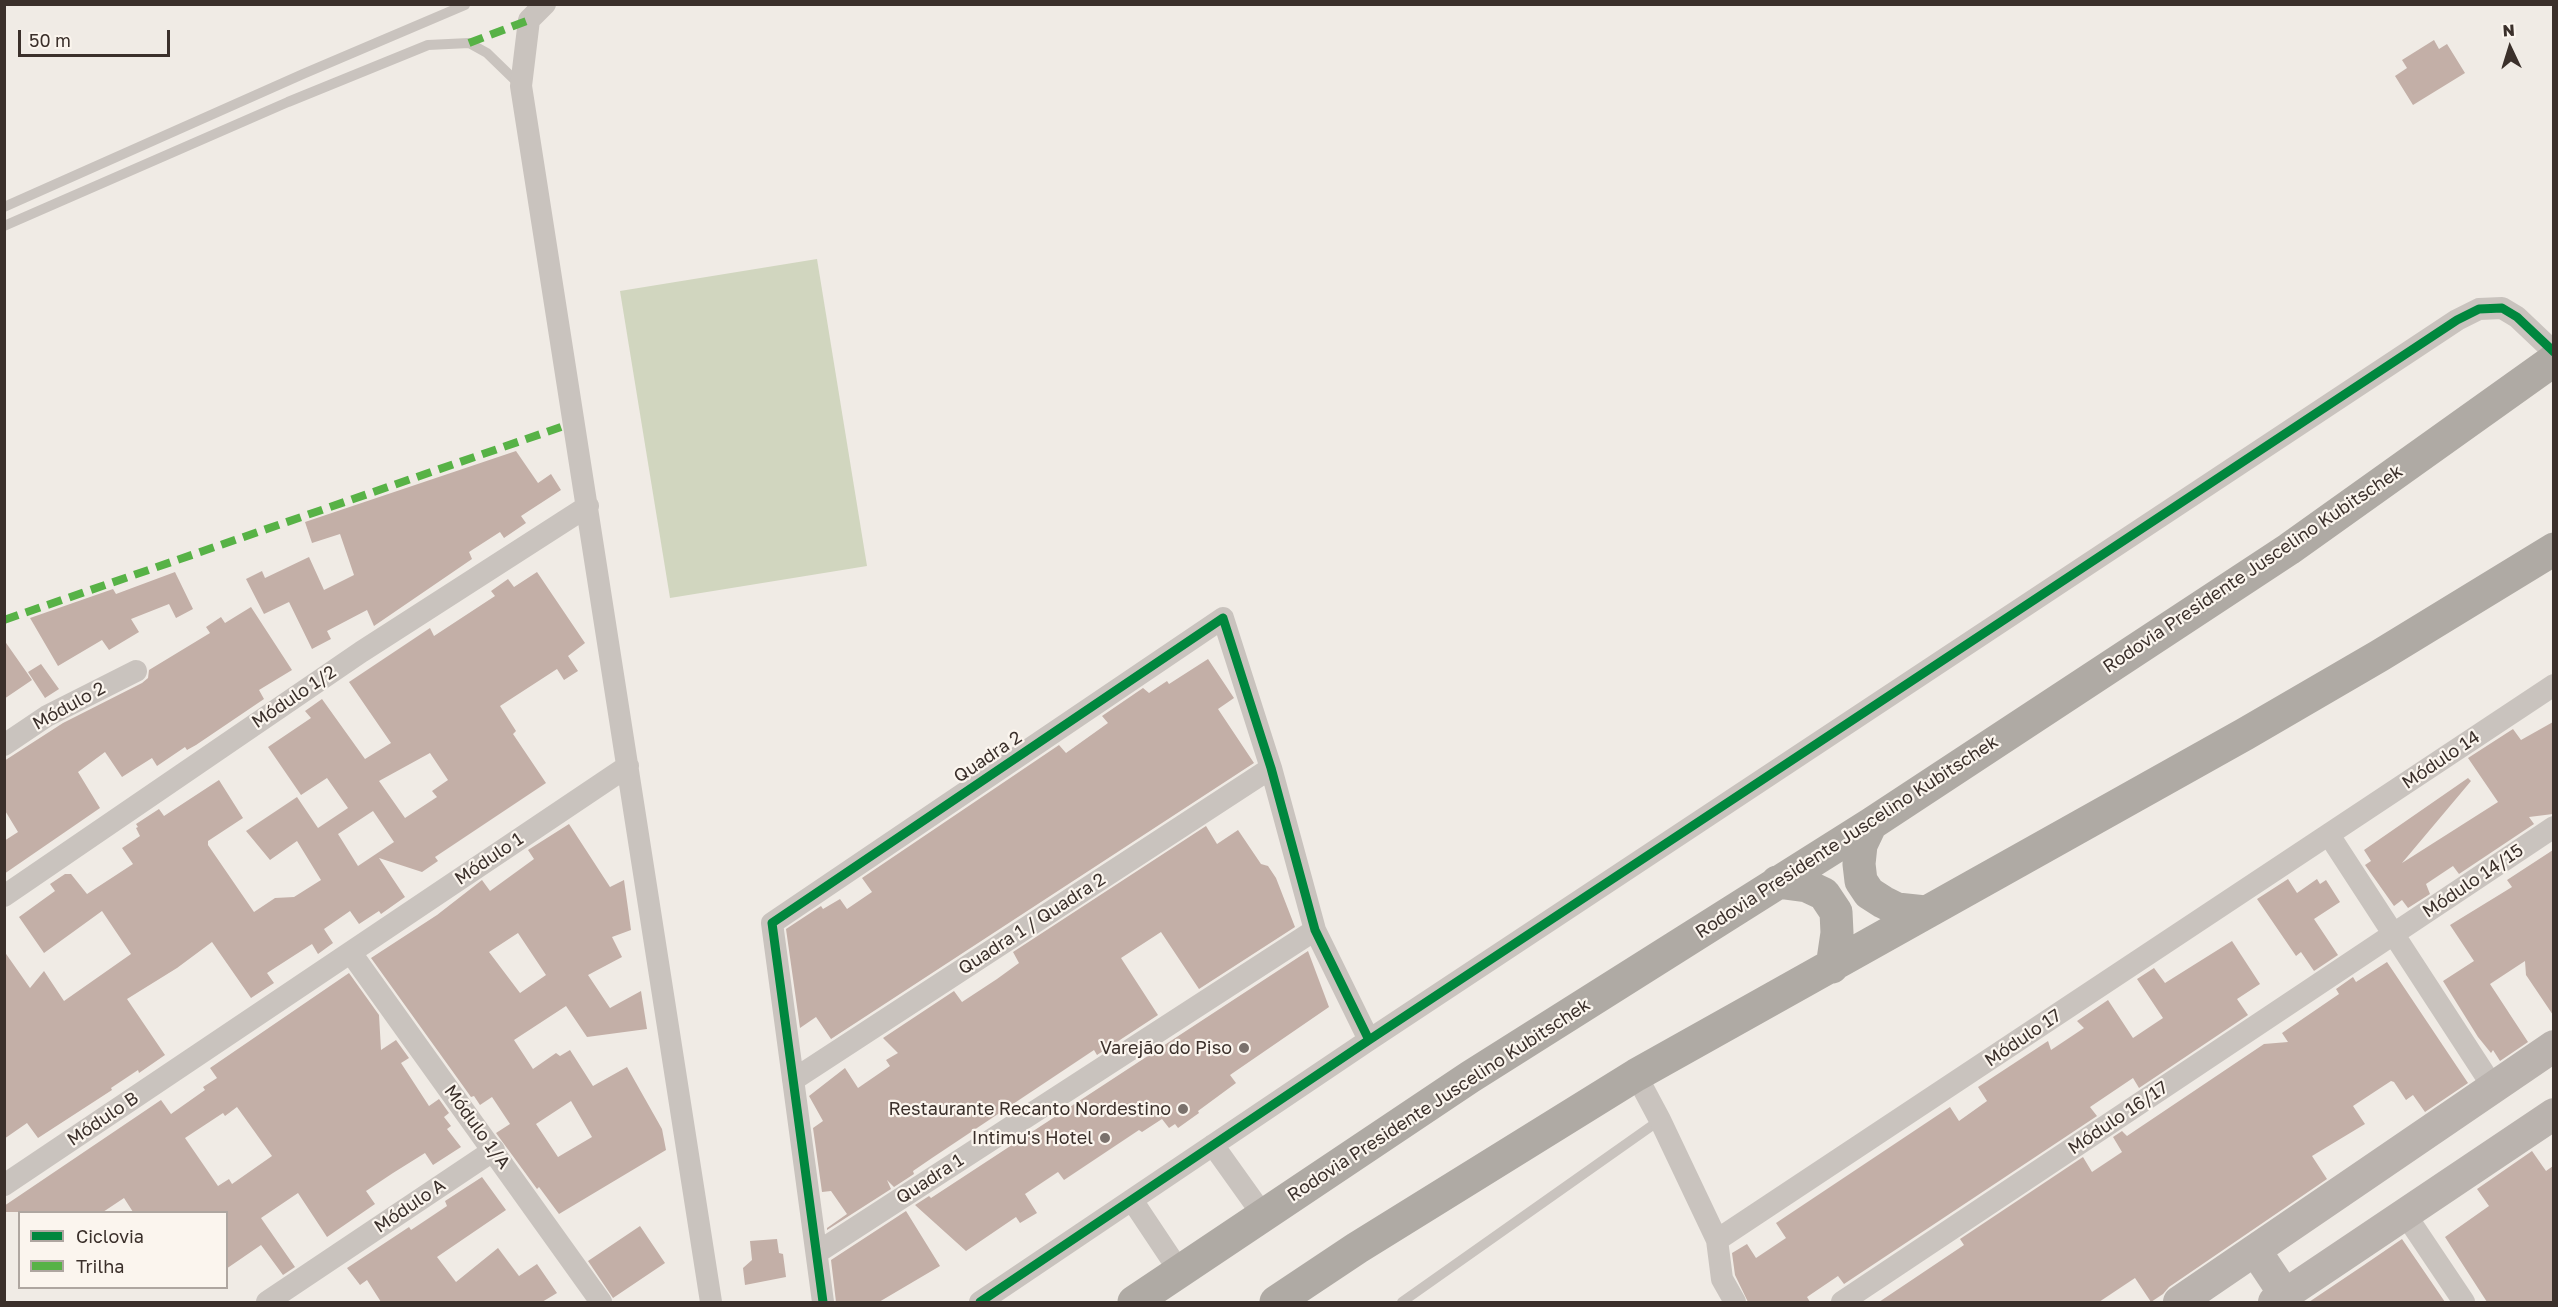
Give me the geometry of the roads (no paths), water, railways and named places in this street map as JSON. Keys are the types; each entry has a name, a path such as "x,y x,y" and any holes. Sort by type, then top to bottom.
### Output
{"highway":[{"name":"Rodovia Presidente Juscelino Kubitschek","path":"1134,1302 1470,1077 1871,824 2289,549 2553,360"},
{"path":"1276,1302 1357,1248 1636,1075 2245,734 2379,656 2553,549"},
{"path":"1871,824 1861,845 1859,864 1861,881 1869,893 1882,902 1897,909 1925,912"},
{"path":"1777,882 1808,886 1824,894 1836,912 1837,933 1832,967"}],"street":[{"path":"545,4 529,20 521,86 588,506 709,1301"},
{"path":"980,1302 1369,1040 2457,320 2479,309 2502,308 2517,317 2553,352"},
{"name":"Módulo 1/2","path":"4,896 361,652 588,506"},
{"name":"Quadra 2","path":"793,1080 772,923 1223,618 1271,768"},
{"name":"Módulo 2","path":"4,745 47,716 136,671"},
{"name":"Módulo 14","path":"2329,835 2553,685"},
{"name":"Módulo 1","path":"351,953 628,766"},
{"path":"1271,768 1315,930 1369,1040"},
{"name":"Quadra 1 / Quadra 2","path":"793,1080 1271,768"},
{"name":"Módulo 14/15","path":"2394,934 2553,827"},
{"path":"2329,835 2493,1087"},
{"name":"Módulo 17","path":"1717,1240 2329,835"},
{"name":"Quadra 1","path":"818,1252 1315,930"},
{"name":"Módulo 16/17","path":"1842,1302 2394,934"},
{"name":"Módulo B","path":"7,1179 351,953"},
{"name":"Módulo 1/A","path":"351,953 601,1302"},
{"path":"2179,1302 2553,1046"},
{"path":"1636,1075 1717,1240 1722,1280 1735,1302"},
{"path":"793,1080 823,1302"},
{"path":"2255,1250 2280,1299 2553,1114"},
{"path":"1213,1145 1263,1215"},
{"name":"Módulo A","path":"267,1302 494,1150"},
{"path":"1132,1200 1180,1272"},
{"path":"2405,1214 2464,1302"}],"lane":[{"path":"4,207 303,74 465,5"},
{"path":"4,226 277,106 428,45 469,43 487,53 521,86"},
{"path":"1402,1302 1660,1120"}],"place":[{"name":"Varejão do Piso","path":"1244,1048"},
{"name":"Restaurante Recanto Nordestino","path":"1183,1109"},
{"name":"Intimu's Hotel","path":"1105,1138"}]}
